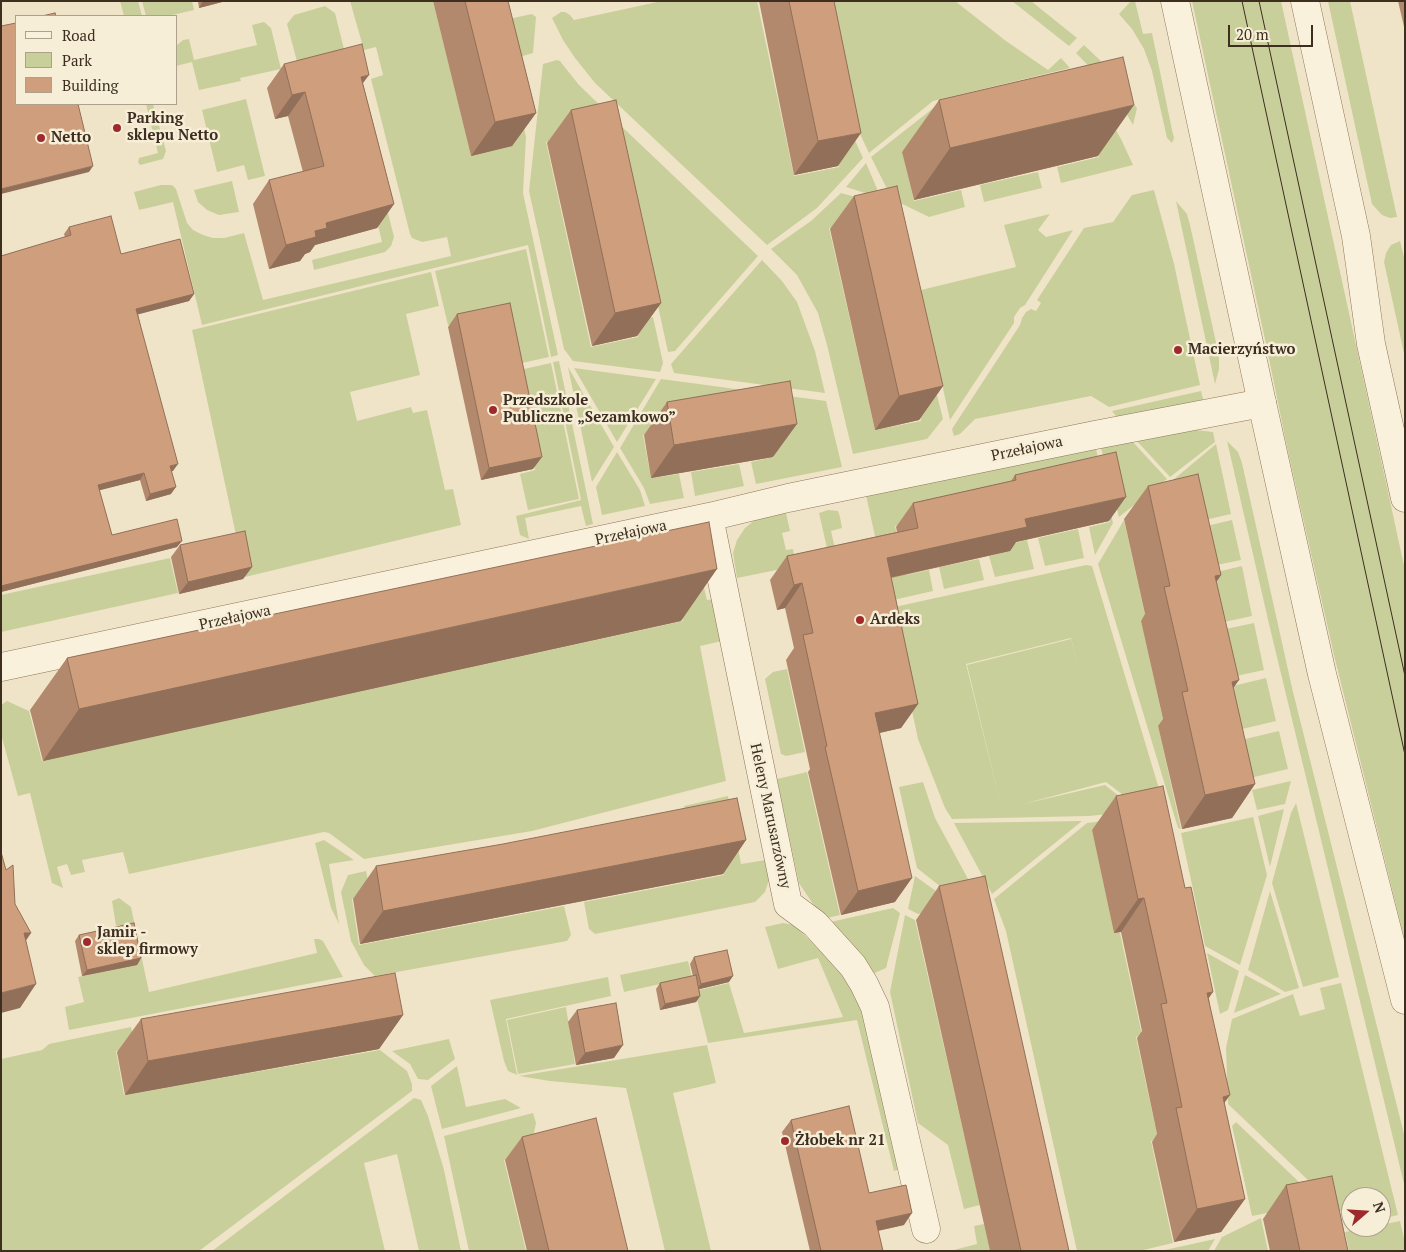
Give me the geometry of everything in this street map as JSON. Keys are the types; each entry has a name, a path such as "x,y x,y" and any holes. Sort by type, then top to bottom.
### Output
{"street":[{"path":"1175,1 1322,674 1405,1000"},
{"path":"1305,1 1356,236 1371,344 1405,498"},
{"name":"Przełajowa","path":"1,667 709,517 788,498 1262,403"},
{"name":"Heleny Marusarzówny","path":"709,517 788,904 814,924 853,966 875,1007 926,1229"}],"green space":[{"path":"120,1 138,1 142,15 124,15"},
{"path":"142,1 192,1 194,10 172,15 146,15"},
{"path":"350,1 433,1 471,156 522,119 526,137 523,193 558,355 551,357 528,245 202,325 173,202 139,210 134,192 161,185 172,185 176,189 187,223 193,230 213,238 224,238 244,233 263,300 451,256 447,237 422,242 412,238 410,234 371,79 383,75 376,47 364,50"},
{"path":"662,1 757,1 794,176 839,167 833,140 853,136 863,158 817,208 767,245 595,83 563,40 552,18 561,12 565,12 574,20"},
{"path":"832,1 955,1 1006,41 1048,70 1061,58 1070,68 933,101 869,153 860,134"},
{"path":"1012,1 1031,1 1077,38 1069,46"},
{"path":"1131,1 1135,1 1143,34 1152,33 1174,138 1172,143 1167,138 1152,71 1144,49 1132,29 1119,14"},
{"path":"1192,1 1281,1 1405,570 1405,941 1334,655 1287,447"},
{"path":"1328,1 1350,1 1397,217 1390,218 1382,215 1372,204"},
{"path":"325,6 335,13 345,53 298,65 287,24 294,15"},
{"path":"532,14 536,17 533,53 513,59 504,20"},
{"path":"264,22 271,28 281,69 240,78 241,81 199,90 192,62 178,66 178,44 183,40 189,39 194,60 257,45 252,25"},
{"path":"1084,45 1104,64 1137,108 1133,125 1105,83 1076,53"},
{"path":"557,60 608,113 594,133 546,142 591,347 638,337 635,321 653,317 663,363 660,372 573,361 564,349 529,191 543,64"},
{"path":"246,99 265,176 248,180 244,165 217,172 202,110"},
{"path":"1100,102 1133,165 1061,183 1057,167 1099,157 1088,108 902,151 914,201 961,190 965,207 929,217 892,199 871,157 936,106"},
{"path":"146,105 153,105 166,151 163,159 140,165 138,162 139,158 158,153"},
{"path":"618,123 758,256 675,351 668,352"},
{"path":"866,163 881,198 846,187"},
{"path":"1038,172 1042,188 984,202 980,185"},
{"path":"232,181 239,212 219,215 207,210 198,202 194,190"},
{"path":"1154,190 1174,264 1200,385 1109,407 1091,396 975,419 960,434 954,436 952,429 1020,325 1026,312 1031,309 1036,311 1041,303 1037,300 1084,228 1113,222 1132,195"},
{"path":"383,193 394,237 391,246 385,252 314,270 312,260 382,242 371,196"},
{"path":"841,193 885,205 875,218 829,228 875,430 921,421 916,400 937,395 943,419 927,439 853,454 818,313 797,275 771,249 811,221"},
{"path":"1176,201 1187,214 1219,356 1219,369 1215,384"},
{"path":"1050,214 1038,230 1046,237 1073,230 1025,305 1020,308 1014,317 1014,323 950,420 921,290 1016,267 1004,225"},
{"path":"1400,241 1405,261 1405,358 1384,262 1386,253 1391,245"},
{"path":"526,249 549,357 513,365 502,313 448,325 435,271"},
{"path":"762,260 782,281 797,302 815,351 825,393 674,373 671,364"},
{"path":"431,272 439,306 406,314 420,375 350,392 357,421 411,407 413,413 427,410 445,490 453,489 461,525 245,577 192,330"},
{"path":"559,361 593,524 586,526 581,506 525,518 529,539 520,535 516,516 581,500 553,362"},
{"path":"551,363 579,499 528,510 520,474 535,470 515,371"},
{"path":"568,367 614,447 592,482"},
{"path":"574,368 656,379 617,442"},
{"path":"661,379 826,401 842,467 756,484 751,462 774,457 766,414 643,435 651,478 679,474 684,498 650,504 644,488 620,448"},
{"path":"1201,391 1204,403 1120,421 1112,411"},
{"path":"1196,430 1213,432 1215,442 1170,477 1136,440"},
{"path":"1132,441 1167,479 1119,517 1101,448"},
{"path":"1227,441 1238,452 1242,463 1293,692 1405,1138 1405,1188 1269,624"},
{"path":"1216,444 1231,514 1192,523 1173,480"},
{"path":"1096,449 1113,523 1095,555 1089,527 1110,522 1100,476 998,504 895,526 906,575 929,570 933,591 889,601 866,495"},
{"path":"617,452 640,490 645,506 602,515 596,487"},
{"path":"739,464 744,486 695,496 691,472"},
{"path":"828,510 838,511 840,517 842,528 831,531 837,557 829,557 819,513"},
{"path":"786,513 790,531 782,533 786,550 793,549 796,566 737,578 733,553 737,540 745,528 756,519"},
{"path":"1124,520 1146,619 1141,620 1164,724 1158,726 1181,829 1178,828 1098,564"},
{"path":"1232,520 1241,560 1202,568 1194,529"},
{"path":"1078,529 1084,558 1045,566 1038,538"},
{"path":"1027,540 1034,569 995,577 989,556 1010,551 1009,544"},
{"path":"170,558 178,593 1,632 1,595"},
{"path":"979,559 984,580 944,589 939,567"},
{"path":"1086,565 1092,566 1172,832 1106,782 1023,804 1105,785 1138,811 1089,816 952,819 945,808 918,739 890,608","holes":["1071,638 1078,666 1071,639 967,665 1002,810 966,664"]},
{"path":"1242,566 1252,616 1215,624 1204,575"},
{"path":"699,567 707,600 713,599 722,641 700,646 726,781 532,831 364,859 329,833 324,832 129,874 123,852 82,860 85,872 71,875 67,864 57,867 63,888 52,883 30,793 18,796 1,734 1,705 7,701 29,711 42,761 683,621 672,574"},
{"path":"1254,623 1264,670 1227,678 1216,631"},
{"path":"787,669 805,752 786,756 781,754 765,679 773,672"},
{"path":"1266,678 1276,721 1238,730 1229,687"},
{"path":"1279,731 1288,769 1250,778 1241,740"},
{"path":"807,772 840,915 823,919 799,883 777,779"},
{"path":"1291,781 1285,804 1257,810 1252,790"},
{"path":"923,782 935,818 980,901 965,906 917,868 899,787"},
{"path":"728,796 741,864 766,860 770,877 765,892 755,902 595,934 589,929 584,902 724,875 715,830 690,835 684,806"},
{"path":"1296,803 1339,977 1303,987 1272,883 1291,813"},
{"path":"1284,809 1270,867 1258,816"},
{"path":"1142,816 1140,819 1092,829 1114,933 1120,933 1142,1035 1136,1037 1158,1139 1151,1141 1173,1243 1139,1251 1077,1251 1006,931 994,899 1087,823"},
{"path":"1253,817 1267,875 1240,965 1205,946 1181,833"},
{"path":"1082,821 992,894 954,823"},
{"path":"324,840 354,860 329,864 339,924 331,908 315,843"},
{"path":"366,871 371,894 352,899 359,945 564,906 571,935 567,941 375,976 364,965 351,941 341,892 348,875"},
{"path":"915,876 957,906 918,914 908,909"},
{"path":"1270,891 1299,988 1285,992 1248,970"},
{"path":"119,898 131,907 149,992 317,953 314,939 323,941 343,977 69,1030 65,1007 84,1002 78,977 137,964 120,925 116,926 112,901"},
{"path":"893,908 900,913 886,968 868,976 826,923"},
{"path":"905,915 915,920 980,1205 964,1209 948,1145 918,1123 890,992"},
{"path":"783,923 794,925 847,977 859,994 903,1168 894,1171 857,1020 708,1043 695,991 729,983 744,1033 843,1017 818,958 778,969 765,927"},
{"path":"1207,953 1239,971 1228,1010 1220,1014"},
{"path":"688,961 692,977 624,992 620,975"},
{"path":"1245,975 1281,994 1234,1013"},
{"path":"608,977 611,996 506,1019 517,1075 508,1071 490,1000"},
{"path":"1341,983 1398,1215 1391,1217 1391,1187 1341,1187 1341,1211 1228,1104 1226,1048 1232,1019 1293,994 1300,1016 1325,1009 1320,988"},
{"path":"566,1007 575,1064 518,1074 507,1020"},
{"path":"131,1027 136,1048 116,1051 124,1095 380,1050 407,1071 412,1084 412,1091 199,1251 1,1251 1,1059 42,1050 49,1044"},
{"path":"449,1039 455,1059 428,1080 418,1079 410,1064 392,1051"},
{"path":"707,1045 716,1083 673,1093 711,1251 665,1251 626,1088 550,1081 519,1076"},
{"path":"457,1066 466,1107 505,1099 521,1108 442,1129 431,1086"},
{"path":"414,1098 421,1100 428,1116 444,1170 461,1251 419,1251 397,1154 364,1163 385,1251 212,1251"},
{"path":"533,1113 536,1123 530,1153 504,1160 526,1251 469,1251 444,1136"},
{"path":"1236,1122 1320,1202 1252,1216 1232,1126"},
{"path":"1261,1218 1268,1251 1214,1251 1222,1237"},
{"path":"1400,1221 1405,1251 1349,1251 1346,1237 1391,1237 1391,1223"},
{"path":"984,1224 990,1251 950,1251 977,1244 974,1226"},
{"path":"1215,1239 1208,1251 1160,1251"}],"building":[{"path":"465,1 508,1 536,113 495,122"},
{"path":"789,1 834,1 861,133 818,141"},
{"name":"Netto","path":"15,23 15,105 78,105 93,166 1,189 1,26"},
{"path":"362,44 369,75 361,77 394,204 326,223 327,228 315,231 316,237 286,245 269,180 324,166 305,92 292,95 284,64"},
{"path":"1123,57 1134,105 950,148 939,100"},
{"path":"616,100 661,303 615,313 571,110"},
{"path":"897,186 943,386 899,396 854,196"},
{"path":"111,216 121,254 180,239 194,294 136,309 178,464 170,466 176,487 150,494 144,473 98,485 112,535 177,519 182,541 1,586 1,256 71,235 69,227"},
{"name":"Przedszkole Publiczne „Sezamkowo”","path":"510,303 542,457 489,468 457,314"},
{"path":"790,381 797,424 674,445 667,402"},
{"path":"1116,452 1126,497 1025,519 1027,527 887,558 918,704 875,713 912,878 858,891 825,747 827,746 803,635 813,633 802,583 794,585 787,556 918,528 913,503 1016,480 1015,475"},
{"path":"1198,474 1221,575 1215,576 1239,680 1232,682 1255,784 1205,795 1182,692 1188,691 1164,587 1170,586 1148,486"},
{"path":"709,522 717,569 79,709 67,658"},
{"path":"245,531 252,567 188,582 180,545"},
{"path":"1163,786 1185,888 1191,887 1213,992 1207,993 1230,1095 1223,1097 1245,1199 1197,1209 1176,1108 1182,1107 1161,1004 1167,1003 1144,898 1138,899 1116,796"},
{"path":"737,798 746,840 383,911 376,866 503,844"},
{"path":"1,852 6,870 13,865 15,904 31,933 24,933 36,984 1,993"},
{"path":"985,876 1069,1251 1021,1251 939,886"},
{"path":"134,923 141,958 87,970 79,935"},
{"path":"727,950 733,976 701,984 694,957"},
{"path":"395,973 403,1015 148,1061 141,1019"},
{"path":"696,975 700,996 665,1004 660,983"},
{"path":"616,1003 623,1045 585,1053 577,1010"},
{"path":"849,1106 869,1193 906,1185 912,1213 876,1221 883,1251 821,1251 791,1120"},
{"path":"596,1118 628,1251 549,1251 522,1137"},
{"path":"1332,1176 1341,1218 1341,1237 1345,1237 1348,1251 1300,1251 1286,1185"}],"tram line":[{"path":"1242,1 1405,755"},
{"path":"1259,1 1405,676"}],"place":[{"name":"Parking sklepu Netto","path":"117,128"},
{"name":"Netto","path":"41,138"},
{"name":"Macierzyństwo","path":"1178,350"},
{"name":"Przedszkole Publiczne „Sezamkowo”","path":"493,410"},
{"name":"Ardeks","path":"860,620"},
{"name":"Jamir - sklep firmowy","path":"87,942"},
{"name":"Żłobek nr 21","path":"785,1141"}]}
